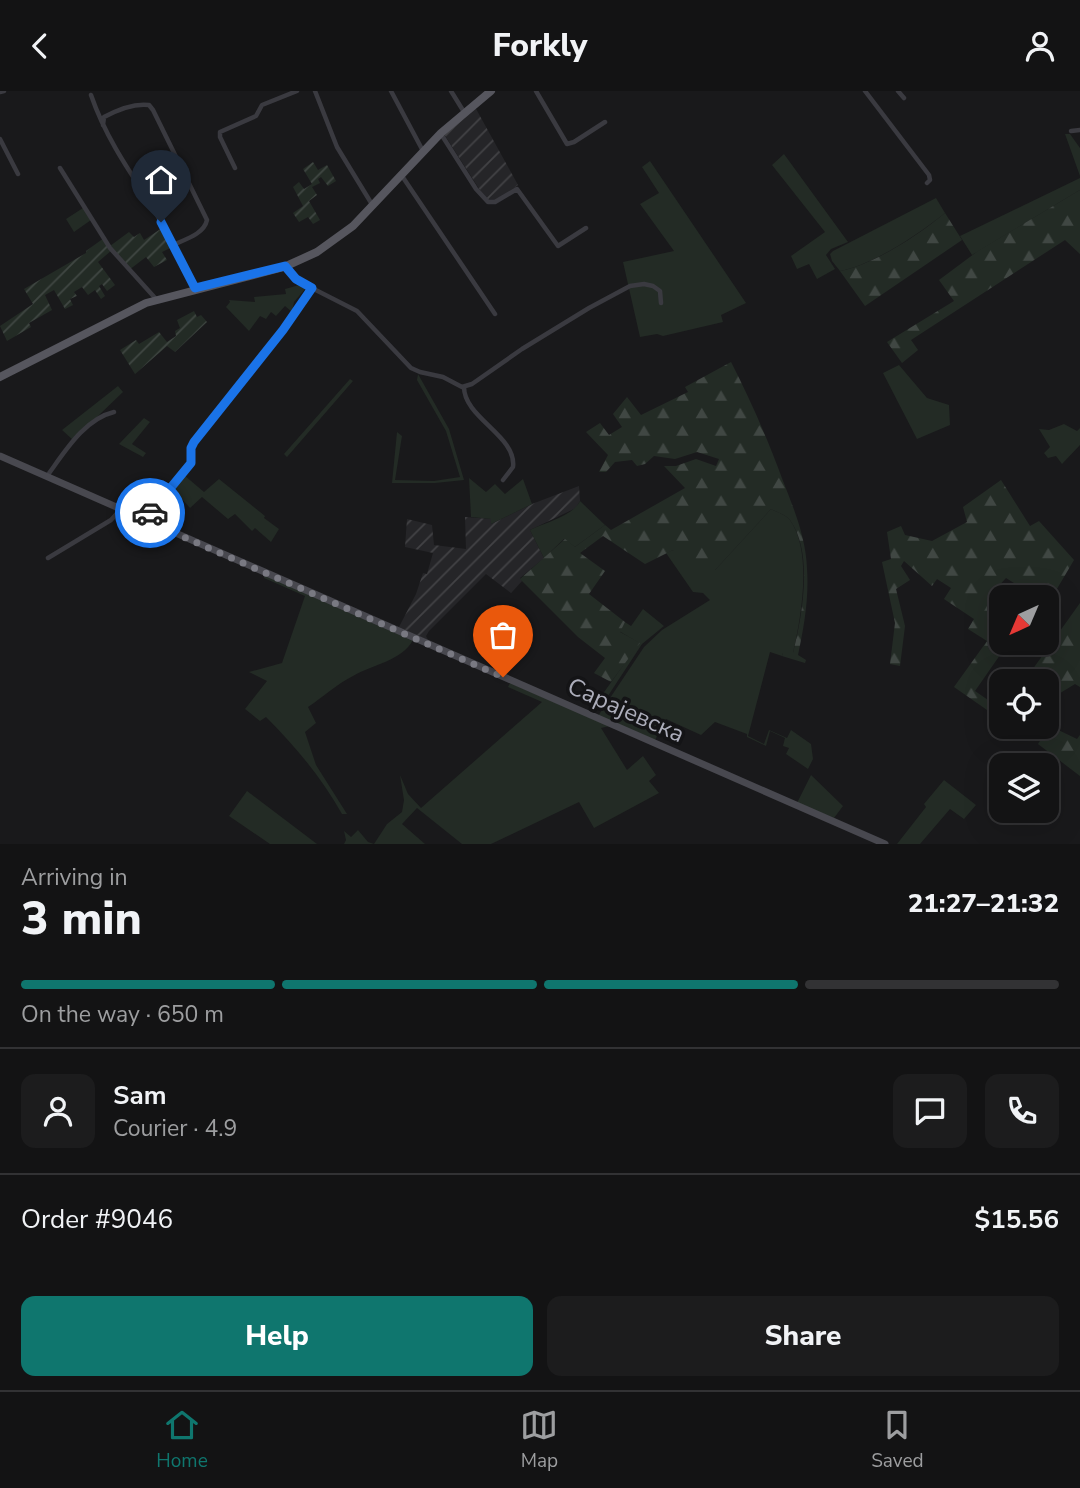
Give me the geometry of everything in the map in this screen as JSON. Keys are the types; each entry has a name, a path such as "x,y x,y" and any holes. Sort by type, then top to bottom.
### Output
{"main road":[{"path":"0,377 123,313 156,299 285,266 328,245 374,206 441,133 491,91"},
{"name":"Сарајевска","path":"0,456 885,844"}],"street":[{"path":"234,168 220,132 256,116 262,105 297,91"},
{"path":"316,91 337,146 374,206"},
{"path":"391,91 423,152"},
{"path":"451,91 464,112"},
{"path":"536,91 567,144 605,122"},
{"path":"865,91 929,174 930,180 927,183"},
{"path":"898,91 904,98"},
{"path":"91,95 103,125 195,288"},
{"path":"103,125 107,115 126,108 144,104 153,110 207,220 200,232 173,245"},
{"path":"1071,131 1080,129"},
{"path":"441,133 476,189 488,202 495,202 517,189 558,246 586,228"},
{"path":"0,139 18,174"},
{"path":"60,168 110,248 156,299"},
{"path":"402,176 495,314"},
{"path":"285,266 296,279 357,311 415,371 443,377 464,387 478,381 515,354 589,308 630,286 653,286 660,292 661,303"},
{"path":"147,521 150,513 191,463 191,448 194,442 283,330 312,288"},
{"path":"464,387 466,400 512,453 513,467 503,480"},
{"path":"47,476 83,431 101,416 114,412"},
{"path":"48,558 111,520 121,509"}],"shaded area":[{"path":"475,107 518,185 496,201 485,198 444,134"},
{"path":"579,486 580,501 576,508 530,530 544,558 520,578 522,581 511,593 486,574 429,631 426,636 428,640 399,627 416,594 423,573 427,574 433,553 405,547 407,519 432,525 434,545 466,549 465,517 491,519 491,524 532,504"}],"green space":[{"path":"1065,134 1070,134 1080,148 1080,176"},
{"path":"784,154 848,242 831,249 826,255 835,269 817,279 809,264 797,269 791,256 825,232 772,165"},
{"path":"650,161 746,303 721,315 723,322 663,336 657,334 640,337 623,262 674,251 640,204 659,193 642,167"},
{"path":"313,162 318,170 327,165 336,181 328,186 321,177 318,179 320,183 312,187 317,195 309,201 320,220 313,224 308,217 299,222 293,213 303,206 293,187 299,182 304,189 312,184 303,169"},
{"path":"1080,178 1080,190 972,255 960,236"},
{"path":"1080,190 1080,254 1065,240 911,340 918,350 902,363 887,342 954,301 939,280 978,251"},
{"path":"936,198 945,213 895,248 853,268 840,271 832,261 830,254 833,251"},
{"path":"83,208 91,220 74,232 66,219"},
{"path":"945,213 962,240 865,306 840,271 867,263 895,248"},
{"path":"162,228 172,247 162,252 167,260 154,267 146,257 129,270 112,250 98,262 115,285 107,291 102,284 99,286 105,296 101,299 95,290 88,295 82,287 74,292 77,296 70,299 73,305 65,309 54,290 45,295 52,310 29,323 31,327 7,341 0,326 33,304 24,289 86,253 104,238 110,246 129,232 134,237 140,233 144,240"},
{"path":"303,284 305,289 294,302 292,312 285,306 276,316 271,312 266,319 260,316 249,331 226,307 229,300 255,302 254,297 286,294 285,289"},
{"path":"194,311 197,317 201,315 207,322 175,352 167,346 135,374 120,350 136,340 139,344 159,332 167,342 176,336 175,331 180,328 177,320"},
{"path":"731,362 765,436 802,535 807,591 798,655 806,660 805,663 782,656 783,653 793,653 800,622 804,585 802,550 790,520 771,509 715,570 687,569 673,550 645,564 603,536 580,553 605,571 589,594 625,622 620,632 640,643 611,682 594,673 605,658 578,637 520,579 565,539 575,547 605,525 611,530 685,488 664,466 676,466 696,459 716,466 719,459 697,452 675,459 654,456 645,464 637,466 632,460 615,462 606,472 599,472 608,455 586,432 600,423 609,435 622,427 613,414 627,397 641,415 688,392 685,387"},
{"path":"899,365 927,398 949,405 950,425 917,439 883,373"},
{"path":"418,374 449,429 464,480 392,483 397,432 402,436 395,480 434,481 460,477 446,431 417,380"},
{"path":"350,379 353,381 287,457 284,454"},
{"path":"118,386 123,392 73,440 62,430"},
{"path":"144,418 150,422 132,444 146,453 143,457 119,444"},
{"path":"1064,424 1077,431 1080,428 1080,445 1062,464 1056,456 1048,458 1044,453 1050,447 1039,429 1049,430"},
{"path":"184,475 204,492 219,479 279,529 271,542 255,528 252,531 235,514 228,519 202,497 190,508 180,497 175,501 168,494"},
{"path":"469,478 486,492 495,484 505,494 523,479 532,504 491,524 491,519 471,517"},
{"path":"1001,480 1030,526 1039,521 1074,560 1059,585 1017,585 1006,578 999,585 989,585 989,655 1000,655 975,691 989,701 989,711 954,687 987,641 968,629 974,619 944,599 951,588 937,579 932,586 904,561 901,566 910,580 896,589 905,626 900,666 890,664 895,623 882,562 891,559 887,532 901,526 905,535 932,541 967,522 963,507"},
{"path":"580,501 605,525 575,547 564,539 544,558 530,530 565,515"},
{"path":"771,509 788,518 797,533 803,567 802,604 793,653 783,653 782,656 770,652 748,736 764,744 769,730 787,738 791,730 811,744 813,759 808,769 786,754 789,748 783,746 785,738 770,731 766,746 747,737 747,734 715,722 701,735 666,719 655,740 598,716 644,647 662,630 710,600 703,593 693,592 666,553 673,550 715,570"},
{"path":"265,574 413,640 402,653 347,679 308,707 316,723 305,732 316,765 347,814 342,814 317,775 277,728 266,717 260,721 245,709 267,681 249,672 282,663 305,596 264,578"},
{"path":"1080,603 1080,687 1075,684 1059,694 1059,669 1033,669 1043,655 1059,655 1059,632"},
{"path":"643,609 664,626 642,644 606,699 602,695 639,643 619,631 625,622 631,626"},
{"path":"510,683 610,726 601,728 627,770 643,756 656,775 649,781 659,793 594,828 579,802 491,844 462,844 417,808 402,824 425,844 374,844 387,824 402,812 404,800 400,775 408,794 421,808 542,702 508,687"},
{"path":"1059,730 1077,739 1080,735 1080,776 1059,760 1059,753 1050,753 1038,744 1041,739 1059,739"},
{"path":"811,775 843,806 834,818 797,803"},
{"path":"944,780 976,805 964,819 950,809 920,844 897,844 926,807 924,804"},
{"path":"247,791 317,844 270,844 229,816"},
{"path":"358,830 368,842 374,844 344,844 344,831 351,837"}],"way so far":[{"path":"150,513 147,521 503,677"}],"route":[{"path":"150,513 191,463 191,448 194,442 283,330 312,288 292,276 285,266 253,276 195,288 161,222"}]}
